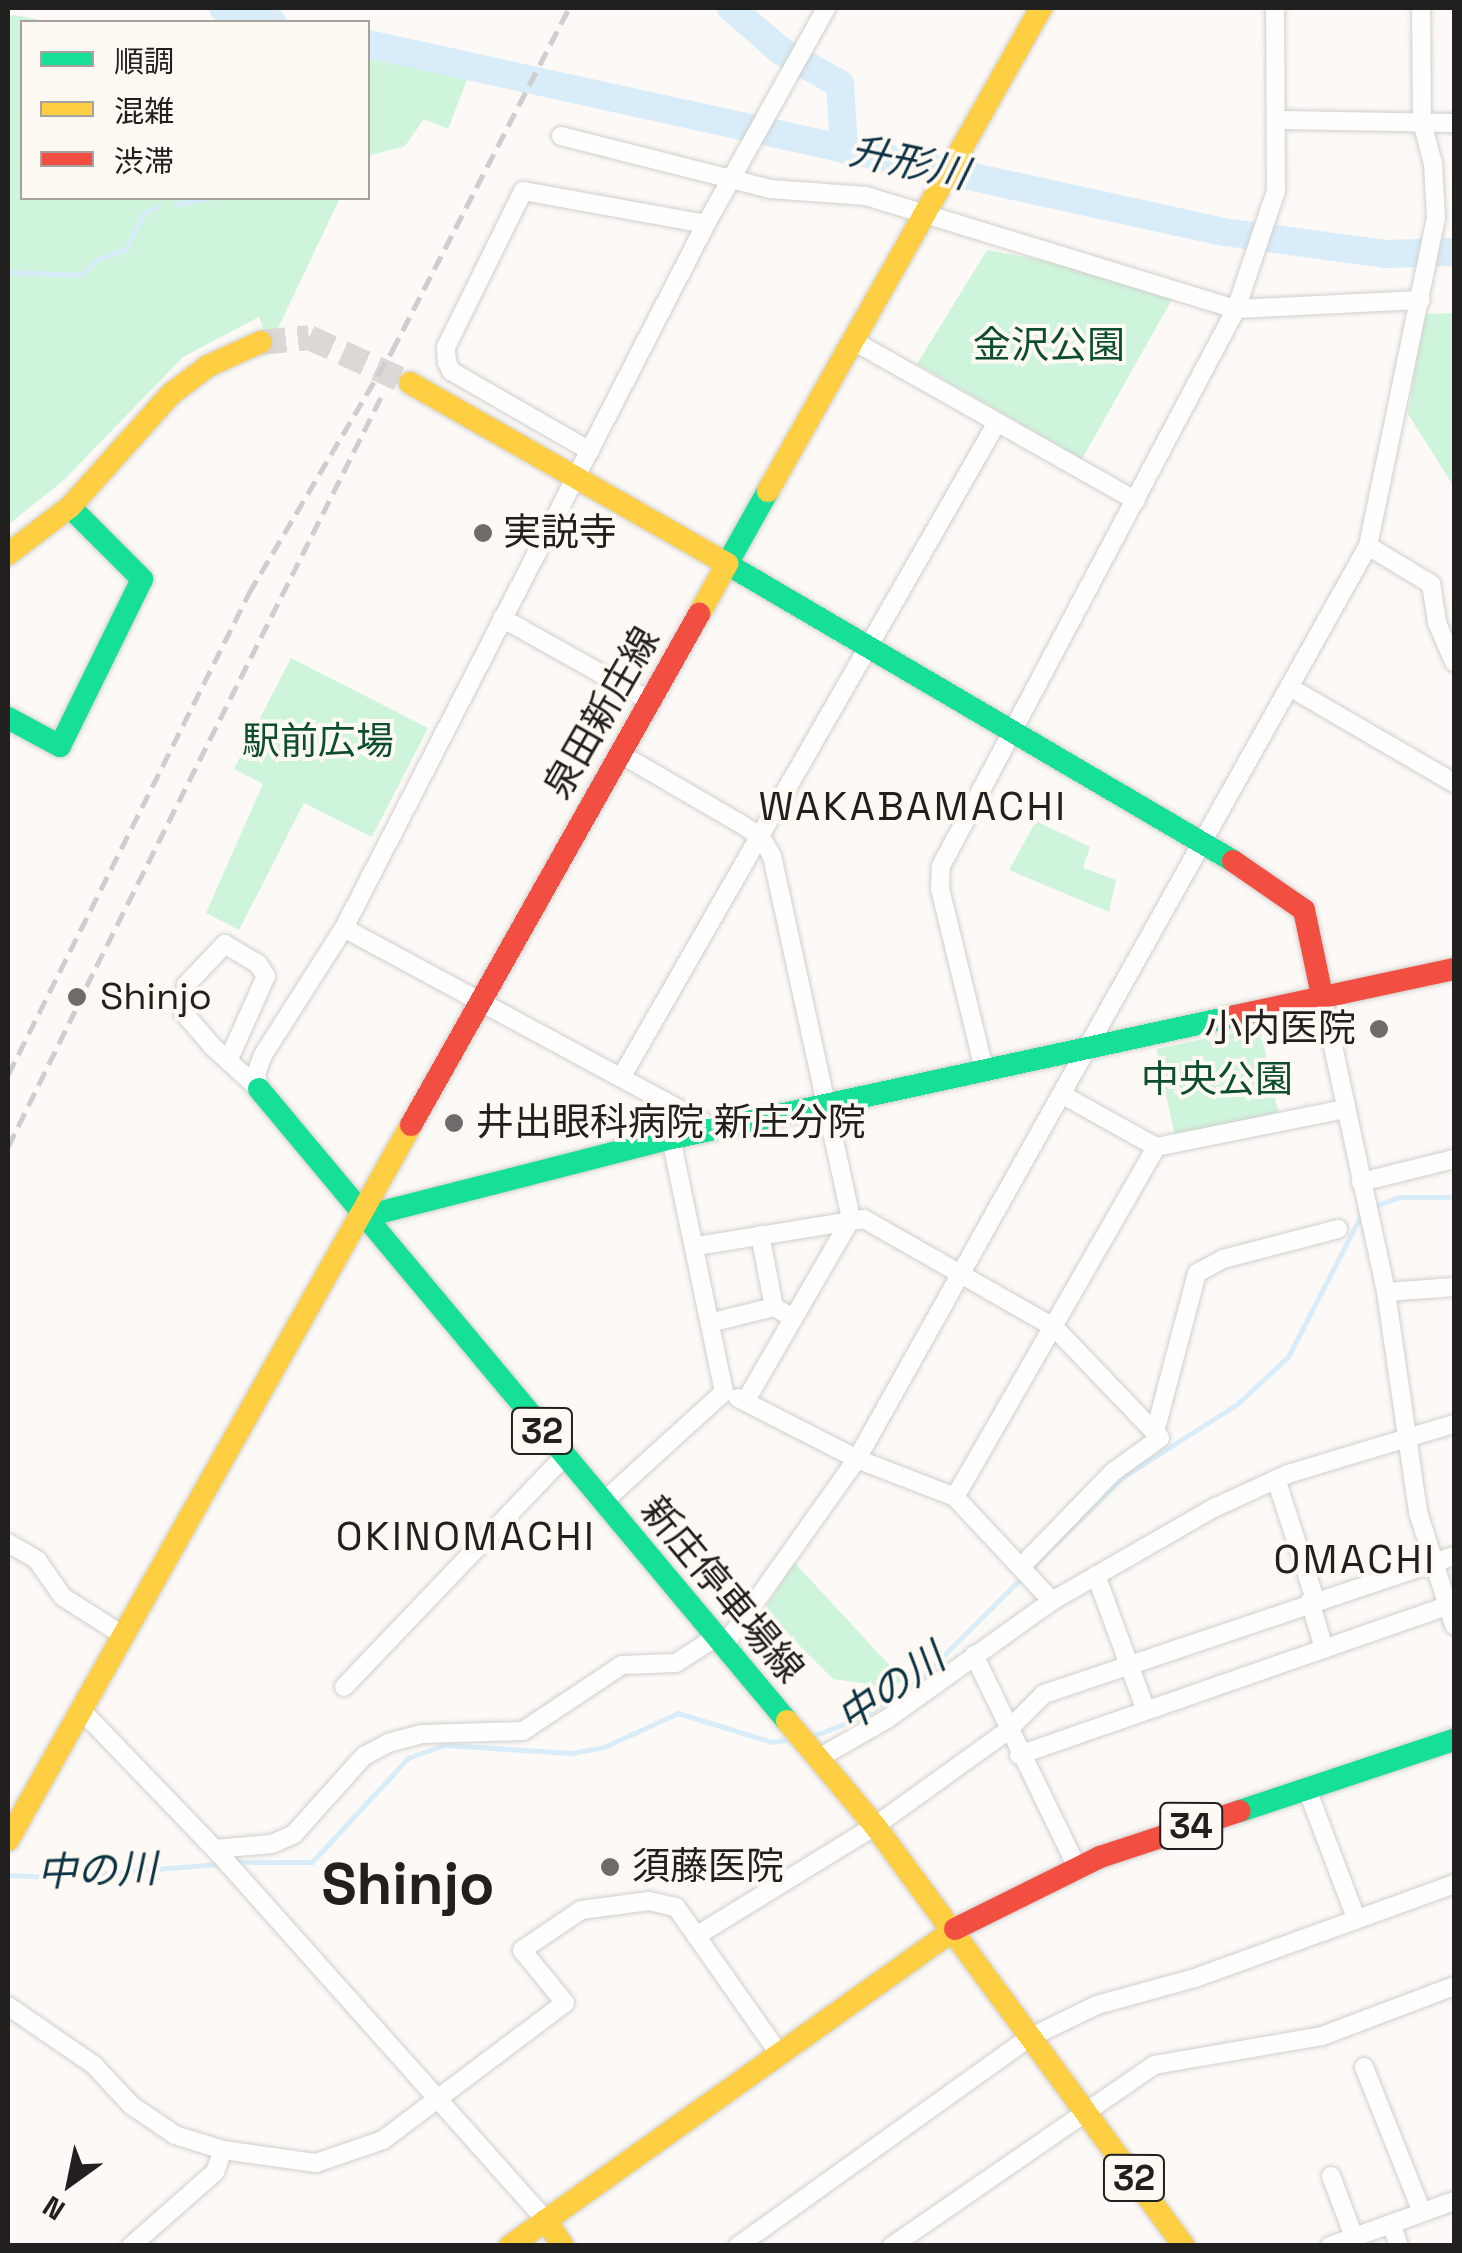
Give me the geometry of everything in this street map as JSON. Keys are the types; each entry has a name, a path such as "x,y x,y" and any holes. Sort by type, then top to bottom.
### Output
{"street":[{"path":"259,1089 263,1055 344,928 706,224 826,8"},
{"name":"泉田新庄線","path":"8,1840 1041,8"},
{"path":"984,1069 940,889 940,866 1238,304 1268,218 1280,162 1274,8"},
{"path":"218,1852 272,1844 294,1834 364,1756 388,1742 422,1734 523,1730 622,1665 676,1663 720,1642 857,1459 1368,546 1436,218 1434,164 1422,122 1421,8"},
{"path":"1278,120 1454,123"},
{"path":"561,136 734,174 866,196 1238,304 1421,300"},
{"path":"590,451 451,371 447,362 446,346 523,191 706,224"},
{"path":"852,340 995,426 1136,501"},
{"path":"8,554 70,507 171,394 208,366 261,342"},
{"path":"410,383 728,564 1010,736 1285,891 1304,910 1386,1292 1407,1436 1432,1562 1454,1624"},
{"path":"622,1076 995,426"},
{"path":"8,718 60,746 142,579 70,507"},
{"path":"1368,546 1431,584 1436,623 1454,662"},
{"path":"502,618 650,700"},
{"path":"1291,688 1454,782"},
{"path":"619,753 761,837 779,878 829,1105 851,1219 745,1402"},
{"path":"344,928 716,1130"},
{"path":"228,1061 266,976 258,964 225,944 199,966 182,1000 182,1012 228,1061 259,1089"},
{"path":"362,1216 673,1138 1454,969"},
{"name":"新庄停車場線","path":"259,1089 875,1826 955,1929 1027,2039 1184,2246"},
{"path":"1063,1095 1156,1147 1345,1108"},
{"path":"663,1100 713,1322 724,1392"},
{"path":"955,1497 1156,1147"},
{"path":"1362,1191 1454,1160"},
{"path":"697,1246 864,1219 1055,1328 1160,1438 1113,1472 1027,1571"},
{"path":"1154,1432 1197,1273 1222,1258 1338,1229"},
{"path":"760,1235 774,1307"},
{"path":"1386,1292 1454,1287"},
{"path":"713,1322 774,1307 794,1318"},
{"path":"724,1392 857,1459 955,1497 1052,1601"},
{"path":"603,1502 724,1392"},
{"path":"805,1745 887,1718 1052,1601 1276,1479 1454,1424"},
{"path":"344,1687 564,1457"},
{"path":"1276,1479 1324,1649"},
{"path":"8,1543 37,1560 63,1597 124,1636"},
{"path":"696,1936 875,1826 1007,1731 1044,1694 1312,1600 1454,1556"},
{"path":"1096,1575 1144,1708"},
{"path":"1019,1755 1144,1708 1448,1606"},
{"path":"974,1654 1007,1731 1076,1868"},
{"path":"83,1712 236,1872 546,2220 563,2246"},
{"name":"34","path":"955,1929 1076,1868 1454,1740"},
{"path":"1307,1789 1356,1918"},
{"path":"738,2246 1027,2039 1098,2005 1196,1978 1454,1884"},
{"path":"8,2006 94,2066 131,2105 175,2135 223,2150 316,2163 384,2140 565,2003 522,1950 572,1916 666,1902 696,1936 780,2055"},
{"path":"510,2246 955,1929"},
{"path":"892,2246 1154,2065 1278,2048 1454,1986"},
{"path":"1364,2067 1422,2212"},
{"path":"131,2246 215,2172 223,2150"},
{"path":"1331,2176 1354,2237"},
{"path":"1334,2245 1454,2201"},
{"path":"1391,2224 1399,2246"}],"green space":[{"path":"8,16 41,20 20,20 20,200 339,200 270,345 259,317 183,357 64,480 8,525"},
{"path":"370,57 467,80 448,129 424,119 405,146 370,155"},
{"name":"金沢公園","path":"987,250 1154,281 1175,294 1082,459 917,364"},
{"path":"1454,313 1454,487 1408,414 1424,314"},
{"name":"駅前広場","path":"291,658 428,728 372,837 304,803 239,930 206,913 263,784 234,769"},
{"path":"1036,821 1090,847 1083,868 1116,880 1109,912 1009,870"},
{"name":"中央公園","path":"1260,1027 1278,1113 1175,1135 1156,1049"},
{"path":"794,1562 903,1680 883,1695 874,1685 833,1679 764,1610"}],"waterway":[{"name":"升形川","path":"223,8 265,20"},
{"path":"731,8 781,51 840,84 844,150"},
{"name":"升形川","path":"370,44 1224,232 1384,254 1454,252"},
{"path":"176,204 198,200"},
{"path":"8,272 81,275 96,260 126,249 143,214 159,206"},
{"name":"中の川","path":"1373,1207 1399,1197 1454,1197"},
{"name":"中の川","path":"813,1736 864,1716 920,1679 1123,1477 1237,1404 1288,1357 1363,1211"},
{"name":"中の川","path":"235,1862 312,1862 408,1758 444,1745 571,1753 604,1747 678,1713 772,1742 792,1739"},
{"name":"中の川","path":"8,1875 54,1877 219,1864"}],"tunnel":[{"path":"261,342 309,337 410,383"}],"railway":[{"path":"8,1075 249,593 392,351 569,8"},
{"path":"86,987 384,391"},
{"path":"8,1147 75,1011"}],"traffic: fast":[{"path":"768,491 727,564 1233,861"},
{"path":"8,718 60,746 142,579 70,507"},
{"path":"362,1217 673,1138 1235,1016"},
{"path":"259,1089 787,1721"},
{"path":"1240,1811 1454,1740"}],"traffic: slow":[{"path":"768,491 1041,8"},
{"path":"8,554 70,507 171,394 208,366 261,342"},
{"path":"410,383 727,564 699,614"},
{"path":"8,1840 411,1125"},
{"path":"787,1721 875,1826 1184,2246"},
{"path":"510,2246 955,1929"},
{"path":"546,2220 563,2246"}],"traffic: jam":[{"path":"411,1125 699,614"},
{"path":"1233,861 1304,910 1323,1000"},
{"path":"1235,1016 1454,969"},
{"path":"955,1929 1100,1857 1240,1811"}],"place":[{"name":"実説寺","path":"483,533"},
{"name":"Shinjo","path":"77,997"},
{"name":"小内医院","path":"1379,1029"},
{"name":"井出眼科病院 新庄分院","path":"454,1123"},
{"name":"須藤医院","path":"610,1867"}],"district":[{"name":"WAKABAMACHI","path":"913,807"},
{"name":"OKINOMACHI","path":"466,1537"},
{"name":"OMACHI","path":"1355,1560"},
{"name":"Shinjo","path":"408,1884"}]}
